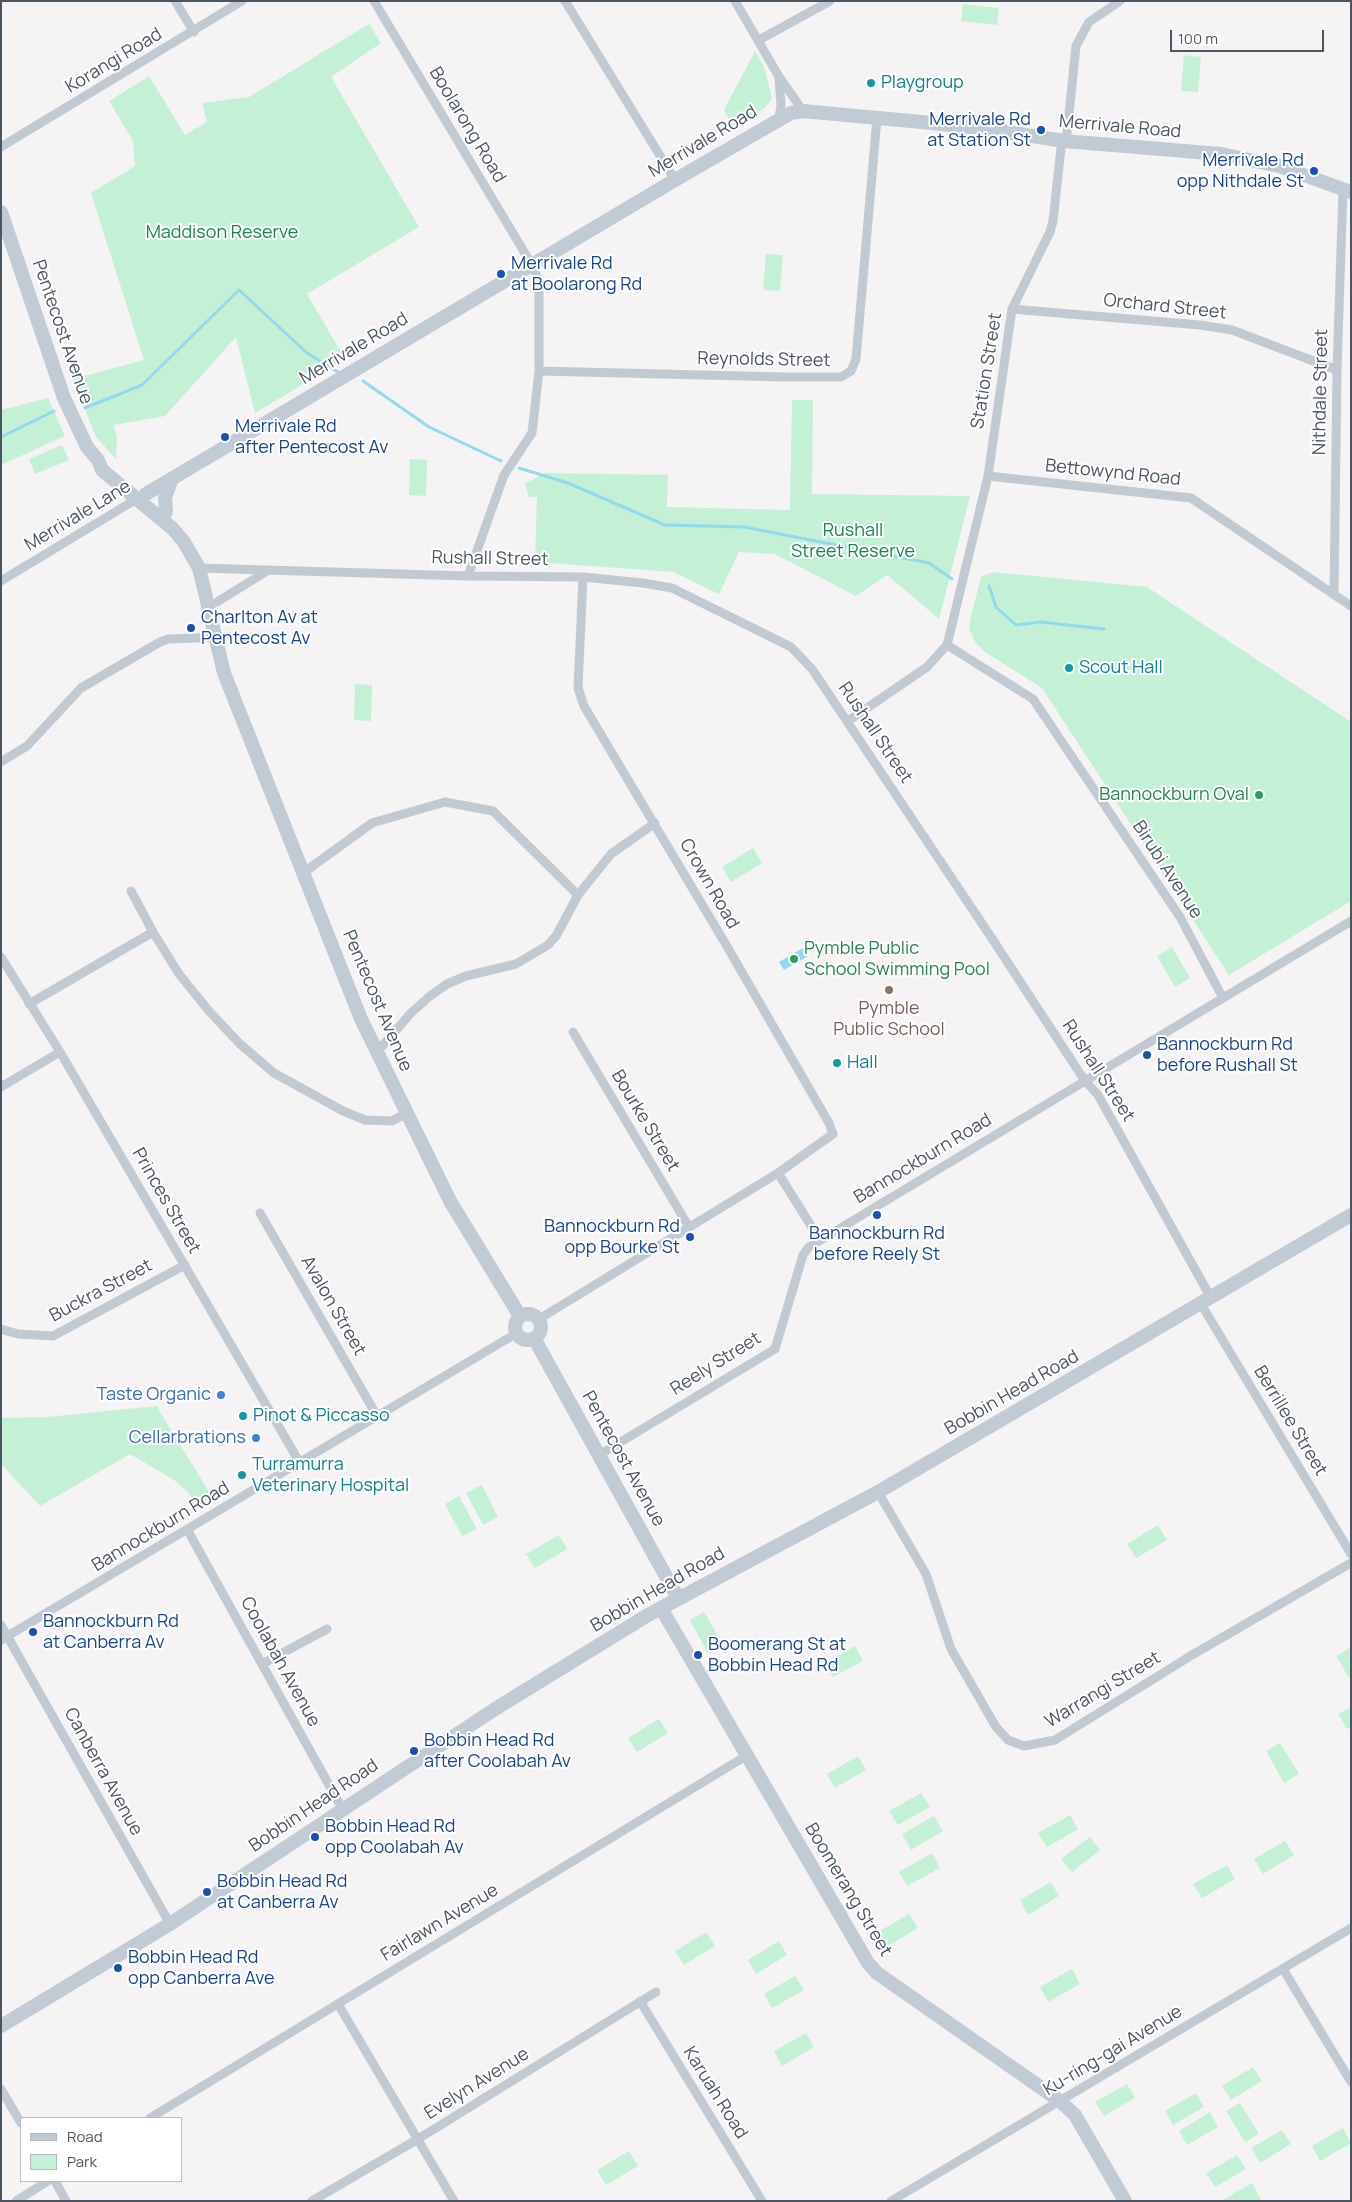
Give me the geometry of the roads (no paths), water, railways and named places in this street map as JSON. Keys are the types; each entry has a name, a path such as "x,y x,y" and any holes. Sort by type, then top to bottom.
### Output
{"street":[{"path":"175,1 194,32"},
{"name":"Korangi Road","path":"1,147 194,32 242,1"},
{"name":"Boolarong Road","path":"374,1 540,281 539,371 532,433 504,474 468,576"},
{"path":"565,1 674,180"},
{"path":"735,1 778,75 803,111"},
{"path":"759,40 830,1"},
{"name":"Station Street","path":"848,721 927,667 947,645 988,476 1012,309 1050,232 1061,148 1068,133 1076,46 1089,22 1120,1"},
{"path":"778,75 782,105 779,119"},
{"name":"Merrivale Road","path":"142,497 674,180 792,113 803,111 878,118 981,128 1064,141 1221,154 1256,160 1347,190"},
{"name":"Reynolds Street","path":"539,371 784,377 841,377 851,371 856,359 878,118"},
{"name":"Nithdale Street","path":"1334,595 1337,370 1347,190"},
{"name":"Pentecost Avenue","path":"1,212 71,416 88,447 98,460 142,497 173,529 203,568 230,685 361,1019 450,1200 520,1316"},
{"name":"Orchard Street","path":"1012,309 1200,325 1232,330 1337,370"},
{"name":"Bettowynd Road","path":"988,476 1191,498 1351,606"},
{"path":"166,512 165,498 171,481"},
{"name":"Pentecost Avenue","path":"142,497 166,512 189,537 217,602 220,637"},
{"name":"Merrivale Lane","path":"1,581 142,497"},
{"name":"Rushall Street","path":"203,568 468,576 583,577 672,588 791,647 812,669 848,721 1085,1081 1098,1095 1206,1301"},
{"path":"217,602 267,571"},
{"name":"Crown Road","path":"583,577 578,688 584,706 829,1122 833,1134 778,1173"},
{"path":"1,762 27,746 81,688 154,645 168,639 220,637"},
{"name":"Birubi Avenue","path":"947,645 1033,699 1180,917 1223,998"},
{"path":"303,874 372,823 446,802 492,811 578,895"},
{"path":"377,1052 430,996 447,984 466,976 516,964 548,946 556,936 578,895 611,854 655,824"},
{"path":"131,891 179,974 209,1012 240,1044 274,1073 343,1111 365,1120 392,1120 406,1113"},
{"name":"Bannockburn Road","path":"820,1240 1351,921"},
{"path":"28,1004 153,932"},
{"name":"Princes Street","path":"1,957 28,1004 60,1052 300,1463"},
{"name":"Bourke Street","path":"573,1032 689,1227"},
{"path":"1,1087 60,1052"},
{"path":"539,1319 778,1173 820,1240"},
{"name":"Avalon Street","path":"260,1213 378,1416"},
{"name":"Bobbin Head Road","path":"1,2026 170,1924 494,1709 661,1608 878,1492 1206,1301 1351,1214"},
{"name":"Reely Street","path":"599,1455 775,1348 803,1254 820,1240"},
{"name":"Buckra Street","path":"1,1329 18,1334 53,1336 185,1265"},
{"name":"Berrillee Street","path":"1206,1301 1351,1554"},
{"path":"532,1314 539,1319 541,1328 539,1334 534,1338 525,1339 517,1333 516,1324 520,1316 532,1314"},
{"name":"Bannockburn Road","path":"5,1638 188,1531 517,1333"},
{"name":"Pentecost Avenue","path":"534,1338 678,1598"},
{"name":"Warrangi Street","path":"878,1492 926,1574 951,1649 996,1727 1008,1740 1024,1746 1055,1740 1192,1655 1351,1563"},
{"name":"Coolabah Avenue","path":"188,1531 343,1810"},
{"name":"Boomerang Street","path":"661,1608 868,1963 877,1973 1060,2101 1075,2115 1125,2201"},
{"name":"Canberra Avenue","path":"1,1625 5,1638 170,1924"},
{"path":"262,1664 327,1629"},
{"name":"Fairlawn Avenue","path":"152,2117 746,1756"},
{"name":"Ku-ring-gai Avenue","path":"891,2201 1351,1928"},
{"path":"1282,1969 1351,2082"},
{"name":"Evelyn Avenue","path":"312,2201 418,2139 656,1992"},
{"name":"Karuah Road","path":"640,2002 762,2201"},
{"path":"338,2004 454,2201"},
{"path":"1,2089 20,2121"},
{"path":"16,2201 46,2182"},
{"path":"56,2182 66,2201"}],"water":[{"name":"Pymble Public School Swimming Pool","path":"803,948 808,956 784,970 779,962"}],"waterway":[{"path":"85,408 142,385 239,290 307,353 338,372"},
{"path":"363,381 429,427 501,461"},
{"path":"1,437 54,411"},
{"path":"519,468 568,483 665,525 744,527 929,563 952,579"},
{"path":"989,586 996,607 1016,625 1041,622 1104,629"}],"place":[{"name":"Playgroup","path":"871,83"},
{"name":"Merrivale Rd at Station St","path":"1041,130"},
{"name":"Merrivale Rd opp Nithdale St","path":"1314,171"},
{"name":"Merrivale Rd at Boolarong Rd","path":"501,274"},
{"name":"Merrivale Rd after Pentecost Av","path":"225,437"},
{"name":"Charlton Av at Pentecost Av","path":"191,628"},
{"name":"Scout Hall","path":"1069,668"},
{"name":"Bannockburn Oval","path":"1259,795"},
{"name":"Pymble Public School Swimming Pool","path":"794,959"},
{"name":"Pymble Public School","path":"889,990"},
{"name":"Bannockburn Rd before Rushall St","path":"1147,1055"},
{"name":"Hall","path":"837,1063"},
{"name":"Bannockburn Rd before Reely St","path":"877,1215"},
{"name":"Bannockburn Rd opp Bourke St","path":"690,1237"},
{"name":"Taste Organic","path":"221,1395"},
{"name":"Pinot & Piccasso","path":"243,1416"},
{"name":"Cellarbrations","path":"256,1438"},
{"name":"Turramurra Veterinary Hospital","path":"242,1475"},
{"name":"Bannockburn Rd at Canberra Av","path":"33,1632"},
{"name":"Boomerang St at Bobbin Head Rd","path":"698,1655"},
{"name":"Bobbin Head Rd after Coolabah Av","path":"414,1751"},
{"name":"Bobbin Head Rd opp Coolabah Av","path":"315,1837"},
{"name":"Bobbin Head Rd at Canberra Av","path":"207,1892"},
{"name":"Bobbin Head Rd opp Canberra Ave","path":"118,1968"}],"park label":[{"name":"Maddison Reserve","path":"222,233"},
{"name":"Rushall Street Reserve","path":"853,541"}]}
